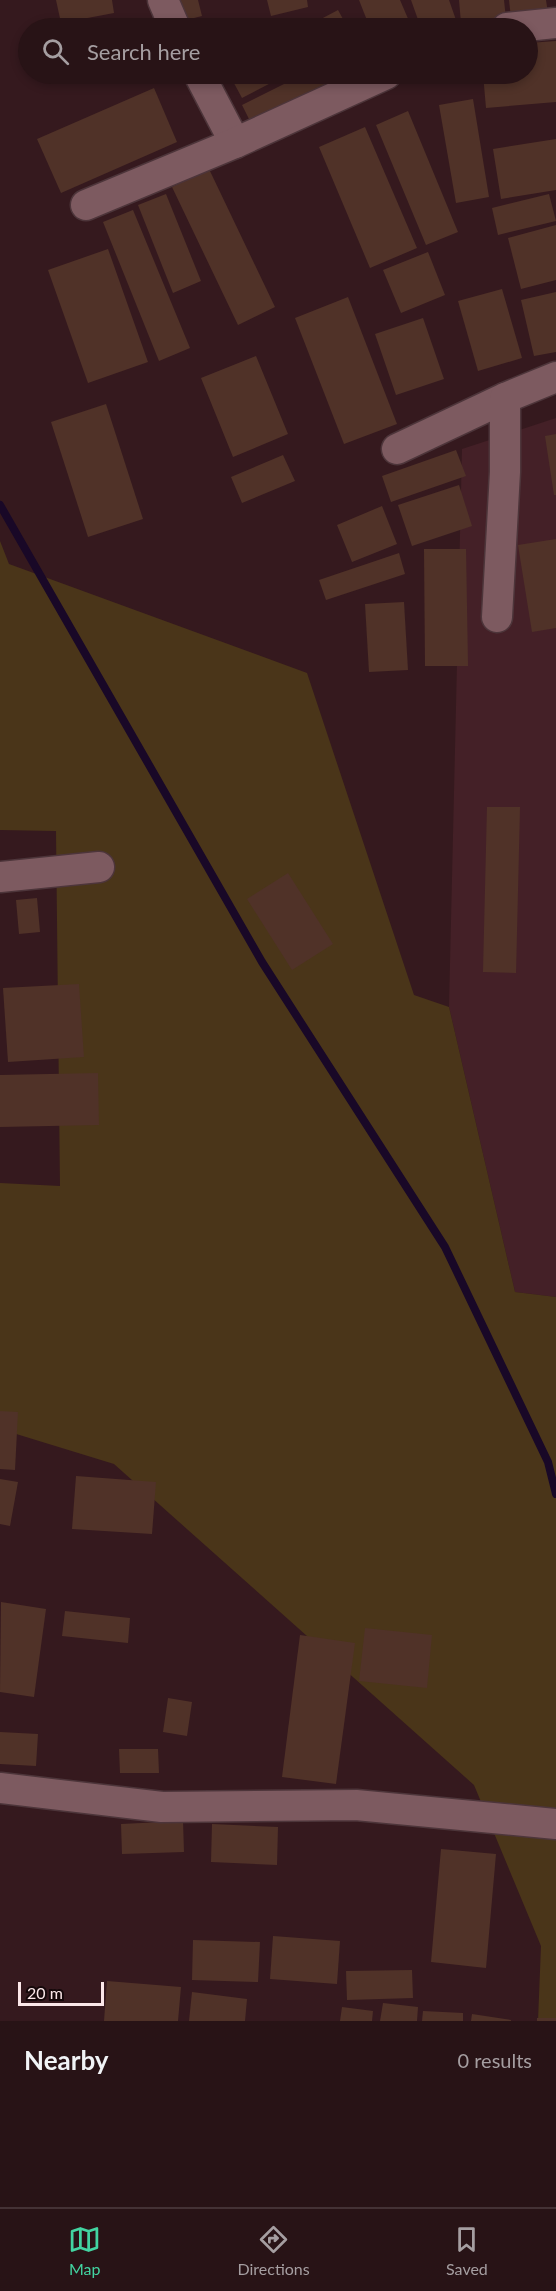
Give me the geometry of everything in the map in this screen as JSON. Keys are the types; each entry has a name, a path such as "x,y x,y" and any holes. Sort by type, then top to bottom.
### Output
{"street":[{"path":"164,0 171,18"},
{"path":"538,25 556,23"},
{"path":"204,84 235,143"},
{"path":"86,205 235,143 364,84"},
{"path":"397,449 505,398 556,377"},
{"path":"497,617 505,472 505,398"},
{"path":"0,877 99,867"},
{"path":"0,1788 162,1807 356,1805 556,1824"}],"shaded area":[{"path":"556,418 556,1297 515,1292 449,1007 462,449"},
{"path":"0,541 9,564 307,673 414,995 449,1007 515,1292 556,1297 556,2021 538,2021 541,1946 474,1785 114,1464 0,1429 0,1183 60,1186 56,831 0,830"}],"building":[{"path":"56,0 112,0 114,13 88,18 60,18"},
{"path":"176,0 198,0 202,16 181,18"},
{"path":"267,0 307,0 308,7 271,16"},
{"path":"359,0 400,0 408,18 366,18"},
{"path":"411,0 449,0 455,18 417,18"},
{"path":"459,0 504,0 506,18 461,18"},
{"path":"509,0 546,0 548,13 511,18"},
{"path":"338,10 342,18 323,18"},
{"path":"556,41 556,102 486,108 484,84 538,84 538,42"},
{"path":"234,84 269,84 242,98"},
{"path":"284,84 350,84 255,131 242,105"},
{"path":"154,88 177,142 61,193 37,139"},
{"path":"473,99 489,197 456,203 439,105"},
{"path":"408,111 458,232 426,245 376,125"},
{"path":"365,127 417,248 370,268 319,147"},
{"path":"556,139 556,190 501,199 493,149"},
{"path":"209,169 275,307 238,325 172,187"},
{"path":"166,194 201,281 173,293 138,205"},
{"path":"549,194 556,221 498,235 492,208"},
{"path":"133,210 190,348 159,361 103,222"},
{"path":"556,225 556,280 521,289 508,238"},
{"path":"108,249 148,362 88,383 48,270"},
{"path":"428,252 445,295 401,313 383,270"},
{"path":"502,289 522,358 478,371 458,301"},
{"path":"556,292 556,352 534,356 521,300"},
{"path":"348,297 397,424 344,444 295,318"},
{"path":"423,318 444,379 396,395 375,334"},
{"path":"256,356 288,434 233,457 201,378"},
{"path":"106,404 143,519 88,537 51,422"},
{"path":"556,434 556,495 554,495 545,436"},
{"path":"456,450 466,476 391,502 382,476"},
{"path":"283,455 295,481 242,503 231,477"},
{"path":"459,485 472,526 412,546 398,505"},
{"path":"382,506 397,544 352,562 337,525"},
{"path":"556,539 556,628 532,632 518,545"},
{"path":"424,549 466,549 468,666 425,666"},
{"path":"399,553 405,574 326,600 319,580"},
{"path":"404,602 408,670 369,672 365,604"},
{"path":"487,807 520,807 516,973 483,972"},
{"path":"288,873 333,944 292,970 247,899"},
{"path":"37,898 40,932 19,934 16,900"},
{"path":"79,984 84,1057 8,1062 3,988"},
{"path":"98,1073 99,1125 0,1127 0,1075"},
{"path":"0,1411 18,1412 15,1470 0,1469"},
{"path":"76,1476 156,1482 152,1534 72,1529"},
{"path":"0,1479 18,1482 10,1526 0,1524"},
{"path":"1,1602 46,1609 34,1697 0,1692"},
{"path":"65,1611 130,1618 128,1643 62,1636"},
{"path":"365,1628 432,1635 427,1688 359,1681"},
{"path":"300,1635 355,1643 336,1784 282,1777"},
{"path":"168,1698 192,1702 187,1736 163,1732"},
{"path":"0,1732 38,1734 36,1766 0,1764"},
{"path":"119,1749 158,1749 159,1773 120,1773"},
{"path":"183,1821 184,1852 122,1854 121,1824"},
{"path":"212,1824 278,1827 277,1865 211,1862"},
{"path":"441,1849 496,1854 486,1968 431,1962"},
{"path":"273,1936 340,1941 337,1984 270,1979"},
{"path":"193,1940 260,1942 258,1982 192,1980"},
{"path":"412,1970 413,1998 347,2000 346,1971"},
{"path":"107,1981 181,1987 178,2021 104,2021"},
{"path":"192,1992 247,1999 245,2021 189,2021"},
{"path":"383,2003 418,2007 417,2021 380,2021"},
{"path":"342,2007 373,2011 372,2021 340,2021"},
{"path":"423,2011 463,2013 463,2021 422,2021"},
{"path":"472,2014 511,2020 511,2021 471,2021"},
{"path":"537,2018 556,2018 556,2021 537,2021"}],"waterway":[{"path":"0,505 262,962 445,1247 548,1462 556,1494"}]}
